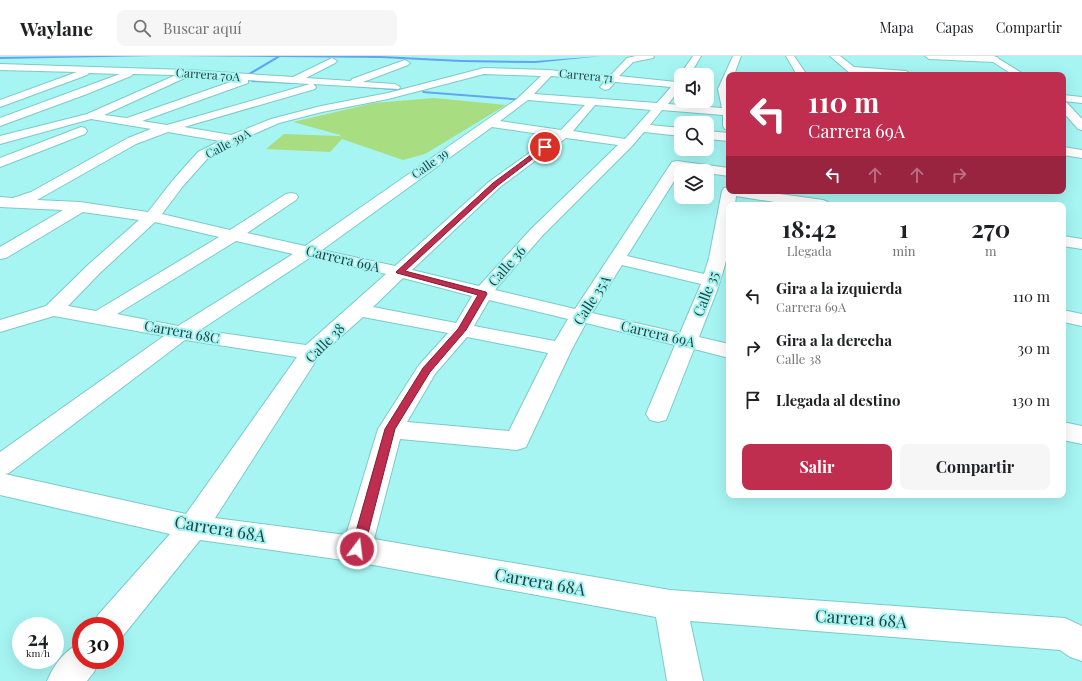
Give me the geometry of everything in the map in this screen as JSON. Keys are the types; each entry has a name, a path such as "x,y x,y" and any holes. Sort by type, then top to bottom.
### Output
{"street":[{"name":"Calle 38","path":"118,617 193,527 311,352 359,310 495,184 565,133 626,63 630,60 650,56"},
{"path":"689,68 697,56"},
{"path":"730,72 737,56"},
{"path":"790,56 800,72"},
{"path":"834,56 854,72"},
{"path":"929,56 991,58 1015,72"},
{"path":"0,122 83,92 159,60"},
{"path":"294,80 332,61"},
{"path":"899,62 904,72"},
{"path":"350,84 405,64"},
{"path":"0,140 91,116 188,74 205,65"},
{"name":"Carrera 70A","path":"0,67 134,71 328,82 416,89"},
{"path":"13,78 38,68"},
{"path":"0,104 95,69"},
{"name":"Carrera 71","path":"491,71 549,73 674,83"},
{"name":"Calle 39A","path":"0,326 53,310 94,269 152,217 178,183 203,155 232,139 275,121 321,109 388,96 477,72 491,71"},
{"name":"Calle 39","path":"0,466 181,332 309,251 490,123 523,99 549,73"},
{"path":"130,122 252,78"},
{"path":"5,205 36,195 132,141 148,134 328,82"},
{"path":"722,89 726,106"},
{"path":"35,91 83,92"},
{"name":"Calle 36","path":"357,549 390,429 426,370 462,330 483,294 537,232 628,143 674,91"},
{"path":"1066,98 1082,100"},
{"path":"523,99 659,108 726,118"},
{"path":"1066,108 1082,125"},
{"path":"91,116 232,139"},
{"path":"0,163 112,119"},
{"path":"490,123 628,143"},
{"path":"641,128 674,131"},
{"path":"714,136 726,137"},
{"path":"1066,151 1082,154"},
{"name":"Calle 35A","path":"390,429 517,441 561,349 580,316 677,165 726,172"},
{"path":"750,194 803,202"},
{"path":"99,317 233,236 291,197"},
{"name":"Carrera 69A","path":"5,205 80,207 152,217 233,236 309,251 399,272 483,294 726,350"},
{"path":"0,254 80,207"},
{"name":"Calle 35","path":"658,414 712,281 724,259 726,236"},
{"path":"1066,241 1082,244"},
{"path":"618,259 712,281"},
{"name":"Carrera 68C","path":"53,310 311,352"},
{"path":"359,310 561,349"},
{"path":"1066,317 1082,320"},
{"path":"1066,432 1082,435"},
{"name":"Carrera 68A","path":"0,484 193,527 357,549 670,605 1065,634 1082,645"},
{"path":"670,605 684,681"},
{"path":"65,681 75,669"}],"green space":[{"path":"434,98 506,105 425,154 403,160 342,139 330,152 266,149 284,134 340,136 342,138 340,135 293,122 374,103"}],"waterway":[{"path":"0,58 152,56"},
{"path":"176,56 381,57 461,61 535,62 601,56"},
{"path":"248,75 279,57"},
{"path":"252,81 296,83"},
{"path":"353,86 407,90"},
{"path":"423,92 525,100"}],"route":[{"path":"357,549 390,429 426,370 462,330 483,294 399,272 495,184 545,147"}]}
